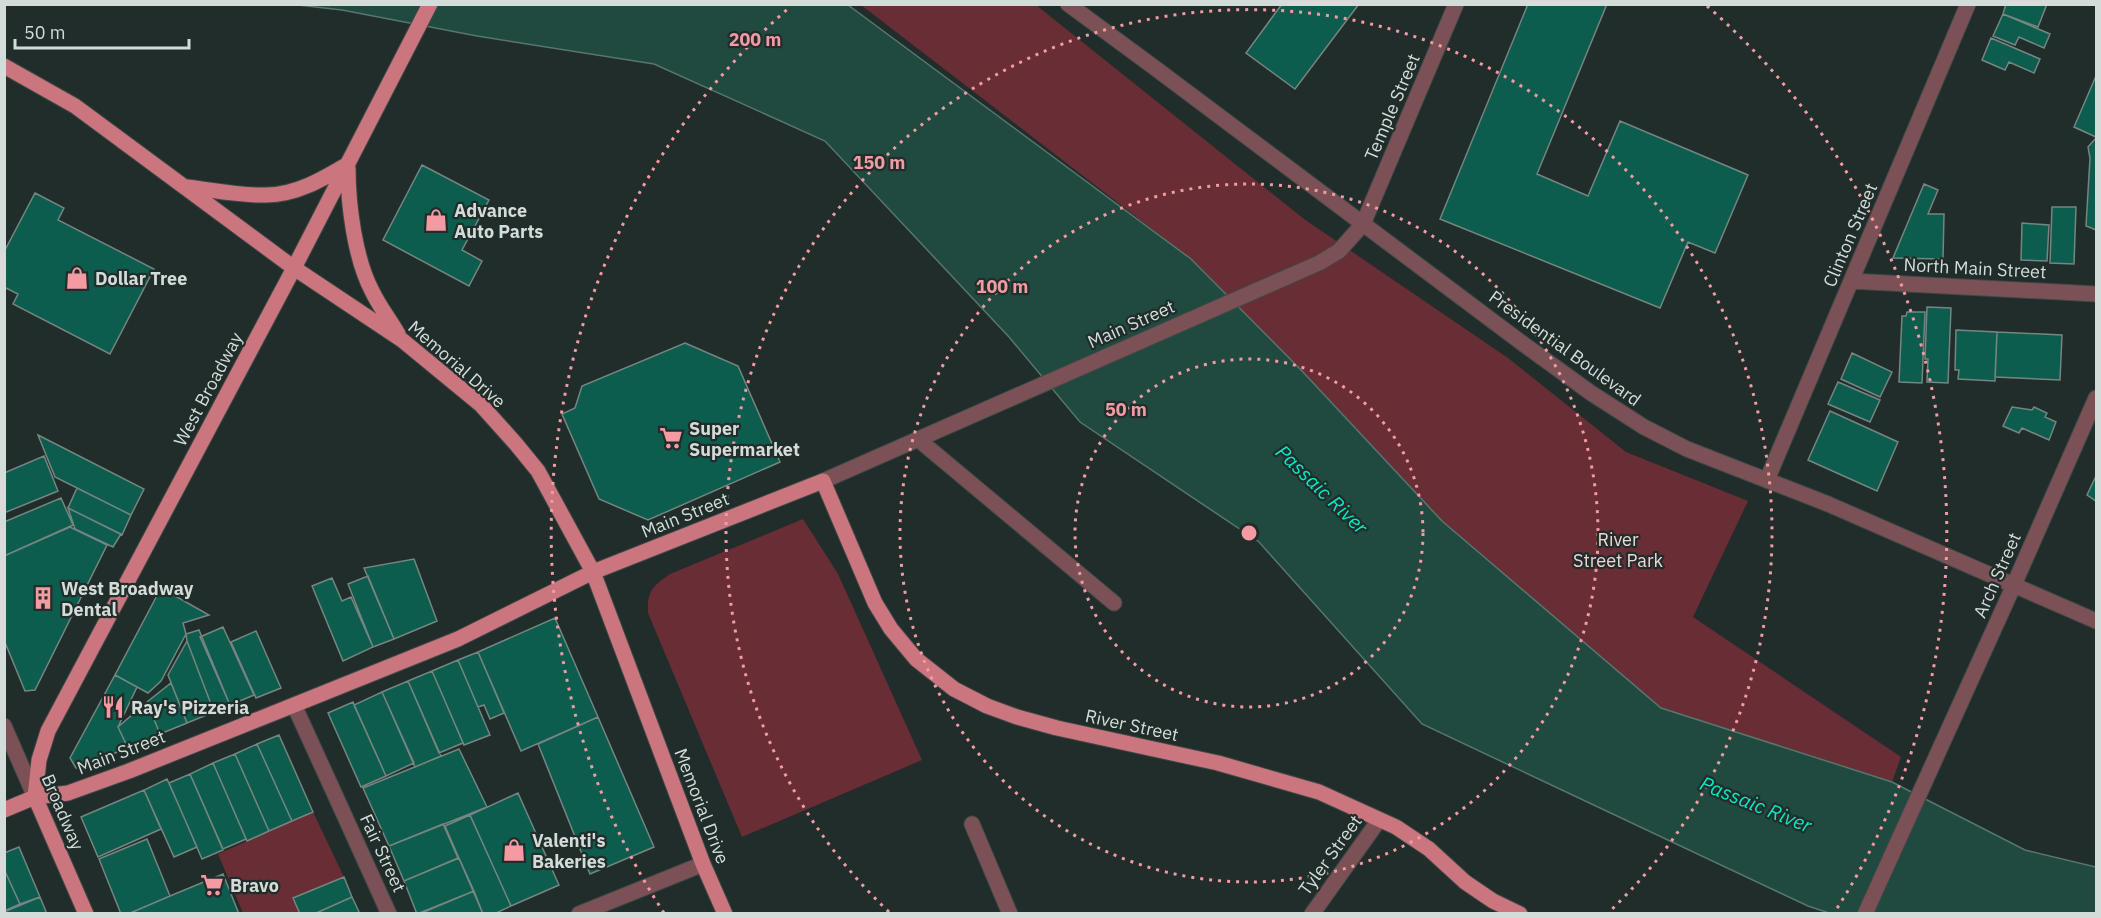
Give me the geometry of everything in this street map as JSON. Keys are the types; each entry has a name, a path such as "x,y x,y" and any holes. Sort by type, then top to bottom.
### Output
{"main road":[{"name":"West Broadway","path":"35,797 39,760 48,731 294,268 430,4"},
{"name":"Memorial Drive","path":"4,66 75,106 294,268 402,340 481,405 516,444 538,471 593,572 703,864 725,914"},
{"path":"186,187 268,196 291,192 319,181 348,164"},
{"path":"348,164 348,198 361,264 371,290 402,340"},
{"name":"Main Street","path":"4,810 35,797 68,792 119,774 294,705 458,639 593,572 823,481"},
{"name":"River Street","path":"823,481 875,603 891,629 916,659 954,689 987,706 1017,717 1281,780 1319,792 1396,827 1429,849 1465,882 1493,901 1520,914"},
{"name":"Broadway","path":"35,797 86,914"}],"street":[{"name":"Presidential Boulevard","path":"1068,4 1522,343 1644,428 1687,449 1911,540 2097,621"},
{"name":"Temple Street","path":"1363,224 1456,4"},
{"name":"Clinton Street","path":"1767,480 1968,4"},
{"name":"Main Street","path":"823,481 1319,263 1340,251 1363,224"},
{"name":"North Main Street","path":"1851,281 2097,294"},
{"name":"Arch Street","path":"1865,914 2097,398"},
{"path":"919,440 1114,603"},
{"name":"Fair Street","path":"294,705 389,914"},
{"name":"Broadway","path":"4,726 35,797"},
{"name":"Tyler Street","path":"1312,914 1379,820"},
{"path":"972,824 1010,914"},
{"path":"579,914 703,864"}],"green space":[{"name":"River Street Park","path":"861,5 1036,5 1304,219 1508,358 1626,452 1748,501 1693,617 1901,757 1892,782 1661,708 1442,521 1191,259"},
{"path":"803,519 838,574 922,760 742,837 648,613 648,599 655,586 670,574"},
{"path":"313,812 344,877 294,898 300,913 243,913 218,854"}],"water":[{"name":"Passaic River","path":"298,5 848,5 1191,259 1302,371 1442,521 1661,708 1892,782 2025,850 2096,867 2096,913 1829,913 1808,906 1422,724 1259,542 1080,422 1009,337 825,141 654,64 477,36 342,10"}],"building":[{"path":"1282,4 1359,4 1295,89 1246,53"},
{"path":"1528,4 1607,4 1537,174 1588,196 1620,121 1748,175 1715,253 1688,242 1660,308 1440,219"},
{"path":"2006,4 2047,4 2038,27 2003,14"},
{"path":"2003,14 2050,34 2044,48 2019,37 2015,45 1993,36"},
{"path":"1991,38 2040,59 2034,73 2009,62 2005,70 1982,60"},
{"path":"2096,76 2096,137 2074,127"},
{"path":"2096,138 2096,230 2086,226 2090,158 2088,147"},
{"name":"Advance Auto Parts","path":"422,165 489,200 462,250 482,261 469,286 383,240"},
{"path":"1924,184 1938,190 1928,214 1944,214 1943,259 1893,258"},
{"name":"Dollar Tree","path":"35,193 64,208 58,220 154,269 110,354 13,304 18,294 4,287 4,252"},
{"path":"2052,207 2076,207 2074,264 2050,263"},
{"path":"2022,223 2049,225 2047,261 2021,260"},
{"path":"1927,307 1951,308 1948,383 1927,382 1928,359 1925,359"},
{"path":"1907,312 1925,312 1922,383 1899,382 1902,316 1906,316"},
{"path":"1956,330 1997,332 1995,381 1958,379 1959,370 1955,370"},
{"path":"1997,332 2062,335 2060,380 1995,377"},
{"name":"Super Supermarket","path":"685,343 738,366 780,462 648,520 599,499 562,414 575,408 582,386"},
{"path":"1852,353 1892,372 1880,397 1841,379"},
{"path":"1838,382 1880,400 1870,422 1828,404"},
{"path":"2012,407 2032,410 2034,407 2047,413 2045,417 2056,422 2049,440 2022,428 2019,433 2003,426"},
{"path":"1830,411 1898,442 1877,491 1808,460"},
{"path":"38,435 144,489 131,515 55,477"},
{"path":"44,456 58,491 4,513 4,473"},
{"path":"2096,476 2096,501 2087,495"},
{"path":"77,488 131,515 122,535 68,508"},
{"path":"61,498 73,525 4,556 4,522"},
{"path":"68,508 121,534 113,547 75,529"},
{"name":"West Broadway Dental","path":"70,527 107,545 35,690 25,691 4,640 4,556"},
{"path":"414,559 437,621 394,639 364,568"},
{"path":"368,576 394,639 373,647 348,584"},
{"path":"332,578 342,601 351,597 373,647 343,661 312,586"},
{"path":"161,588 209,615 183,623 186,634 161,681 148,693 115,675"},
{"path":"555,618 598,717 521,751 478,652"},
{"path":"223,627 254,695 230,705 200,637"},
{"path":"199,630 230,705 214,712 187,641 186,634"},
{"path":"256,631 281,688 256,698 231,642"},
{"path":"187,641 214,712 187,723 168,675"},
{"path":"478,652 504,713 490,719 484,705 478,707 458,660"},
{"path":"458,660 490,735 464,745 432,671"},
{"path":"432,671 463,743 439,753 408,681"},
{"name":"Ray's Pizzeria","path":"115,675 137,687 118,727 128,748 76,768 70,758"},
{"path":"408,681 441,756 415,767 382,692"},
{"path":"171,683 187,723 160,734 147,702"},
{"path":"382,692 414,763 386,776 354,705"},
{"path":"147,702 160,734 128,748 118,727"},
{"path":"353,702 386,776 361,787 328,713"},
{"path":"598,717 654,847 590,874 538,744"},
{"path":"279,735 313,812 292,821 257,744"},
{"path":"257,744 292,821 269,831 235,754"},
{"path":"459,749 487,807 389,846 363,788"},
{"path":"235,754 269,831 247,841 213,763"},
{"path":"213,763 246,839 223,849 190,774"},
{"path":"190,774 223,850 202,859 169,783"},
{"path":"167,779 197,847 174,857 144,790"},
{"path":"144,790 161,829 98,857 81,817"},
{"name":"Valenti's Bakeries","path":"518,793 559,885 511,906 470,815"},
{"path":"470,815 511,906 494,914 483,914 445,826"},
{"path":"443,824 458,858 404,881 389,846"},
{"path":"147,839 170,896 128,914 121,914 99,859"},
{"path":"19,847 40,897 20,904 4,869 4,853"},
{"path":"459,858 474,891 417,914 404,881"},
{"path":"4,869 20,904 4,911"},
{"name":"Bravo","path":"223,874 239,914 128,914 170,896"},
{"path":"344,877 352,897 314,914 300,914 293,898"},
{"path":"474,891 483,914 419,914"},
{"path":"40,897 47,914 4,914 4,912"},
{"path":"352,897 360,914 314,914"}],"place":[{"name":"Advance Auto Parts","path":"436,220"},
{"name":"Dollar Tree","path":"77,278"},
{"name":"Super Supermarket","path":"671,438"},
{"name":"West Broadway Dental","path":"43,598"},
{"name":"Ray's Pizzeria","path":"113,707"},
{"name":"Valenti's Bakeries","path":"514,850"},
{"name":"Bravo","path":"212,885"}]}
